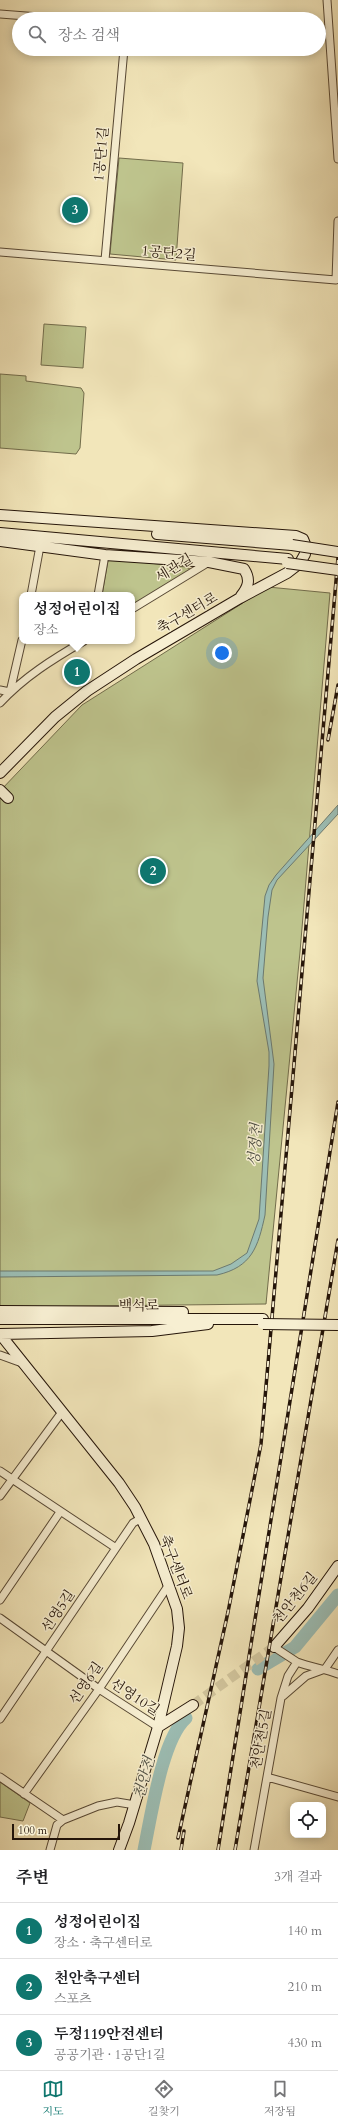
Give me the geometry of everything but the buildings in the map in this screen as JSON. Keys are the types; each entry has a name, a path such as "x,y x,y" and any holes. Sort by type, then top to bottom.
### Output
{"main road":[{"name":"축구센터로","path":"0,514 296,536 303,539 305,544 304,554 300,563 287,573 240,598 136,659 88,691 55,717 0,773"},
{"path":"0,521 292,545 338,547"},
{"path":"0,533 338,563"},
{"path":"0,541 105,555 209,562 244,569 248,576 248,587 240,598"},
{"path":"292,545 338,552"},
{"path":"198,551 338,570"},
{"path":"0,790 8,798"},
{"path":"0,1311 213,1313 227,1319"},
{"path":"263,1322 338,1318"},
{"path":"0,1319 16,1322"},
{"name":"백석로","path":"16,1322 227,1319 263,1322"},
{"path":"0,1326 16,1322"},
{"name":"백석로","path":"16,1322 263,1322"},
{"path":"263,1322 338,1325"},
{"path":"0,1334 152,1331 214,1323"},
{"name":"축구센터로","path":"0,1334 118,1483 135,1507 154,1544 177,1609 179,1628 177,1646 158,1727 135,1805 119,1850"},
{"name":"천안천6길","path":"275,1647 308,1608 338,1566"},
{"path":"158,1727 193,1705"}],"street":[{"path":"327,0 338,159"},
{"path":"0,14 12,15"},
{"name":"1공단1길","path":"105,260 123,56"},
{"name":"1공단2길","path":"0,252 336,280 338,221"},
{"path":"32,592 40,546"},
{"path":"99,592 105,555"},
{"name":"세관길","path":"135,607 209,562"},
{"path":"10,692 21,644"},
{"path":"0,703 10,692 46,664 79,644"},
{"path":"0,690 10,692"},
{"path":"0,1355 24,1364"},
{"path":"0,1496 62,1412"},
{"path":"0,1471 116,1548"},
{"path":"0,1600 60,1512"},
{"name":"선영5길","path":"0,1719 133,1523 140,1519"},
{"name":"선영6길","path":"24,1794 99,1689 168,1586"},
{"name":"선영10길","path":"0,1618 99,1689 158,1727"},
{"path":"275,1647 296,1661 309,1667 325,1669 338,1674"},
{"path":"281,1698 294,1684 306,1676 325,1669 338,1650"},
{"name":"천안천5길","path":"254,1850 281,1698 288,1676 296,1661"},
{"path":"0,1777 63,1820"},
{"path":"267,1778 338,1797"},
{"path":"50,1850 57,1825 63,1820 98,1806 117,1802 135,1805"}],"green space":[{"path":"119,158 183,163 176,260 110,254"},
{"path":"44,324 86,327 83,368 41,365"},
{"path":"0,374 26,376 26,381 81,388 84,393 80,448 76,454 0,448"},
{"path":"112,559 186,567 190,569 189,572 135,605 135,592 103,592 108,560"},
{"path":"268,587 330,593 300,952 266,1304 0,1307 0,791 82,705"},
{"path":"0,1782 30,1803 23,1821 0,1817"}],"water":[{"path":"338,805 338,814 277,880 272,890 268,917 263,978 274,1064 265,1215 256,1246 252,1254 238,1267 217,1275 0,1277 0,1271 213,1271 231,1264 247,1253 259,1219 269,1066 269,1052 257,981 265,896 269,885 276,875"}],"waterway":[{"name":"천안천","path":"258,1669 295,1647 338,1595"},
{"name":"천안천","path":"144,1850 154,1799 164,1760 170,1743 178,1728 186,1718"}],"tunnel":[{"path":"193,1705 274,1647"}],"railway":[{"path":"178,1838 228,1612 261,1444 338,558"},
{"path":"328,740 338,685"},
{"path":"218,1850 338,1102"},
{"path":"235,1850 338,1240"},
{"path":"181,1850 184,1831"}],"place":[{"name":"두정119안전센터","path":"75,210"},
{"name":"성정어린이집","path":"77,672"},
{"name":"천안축구센터","path":"153,871"}],"water label":[{"name":"성정천","path":"255,1145"}]}
